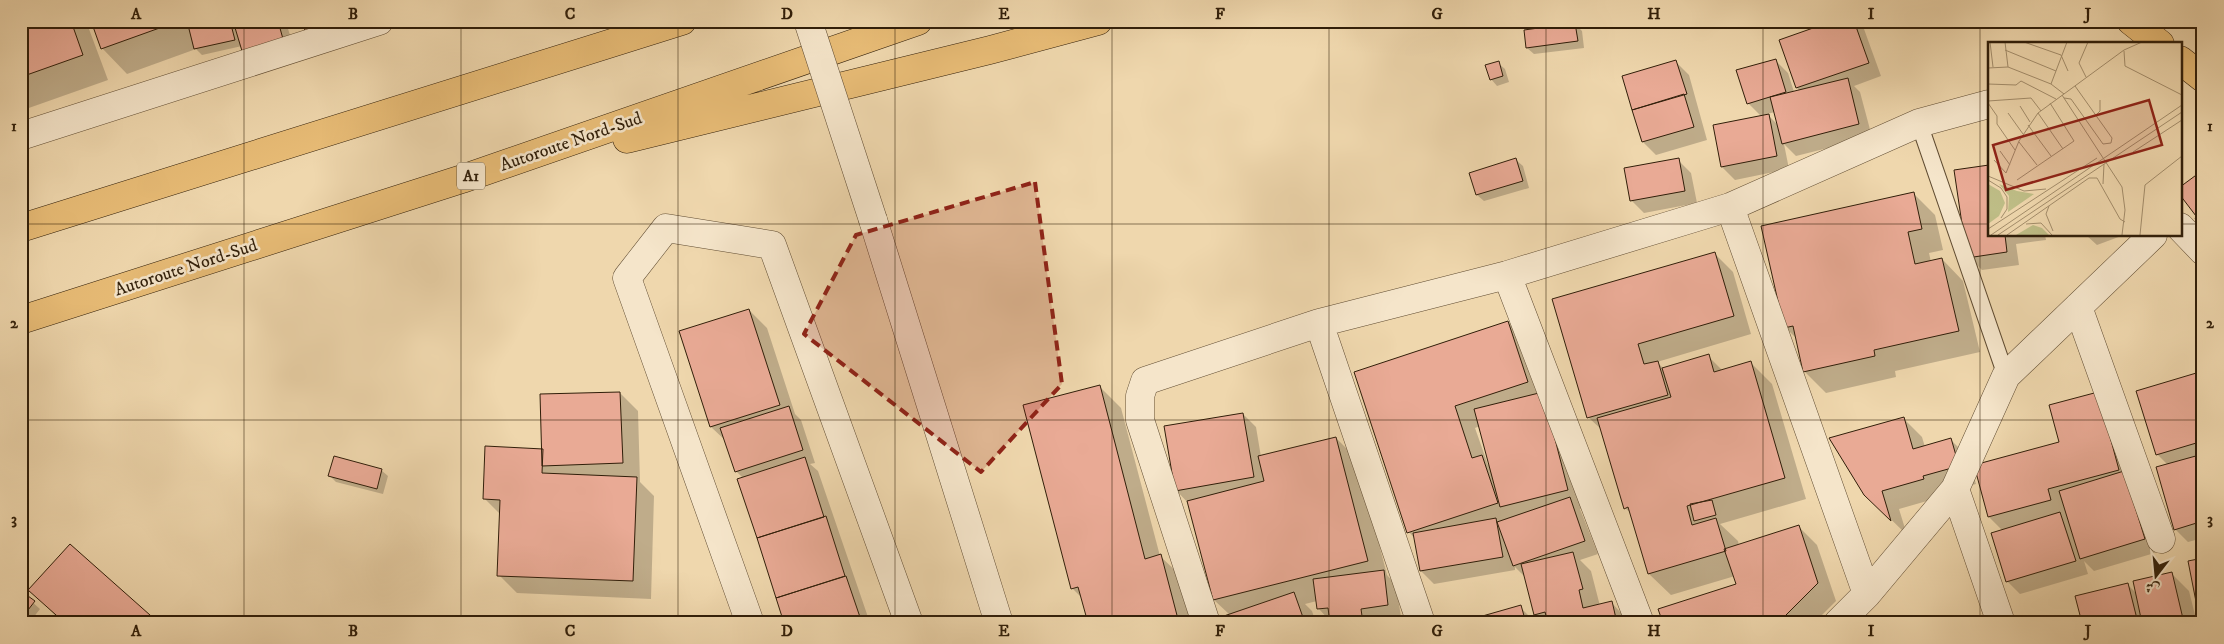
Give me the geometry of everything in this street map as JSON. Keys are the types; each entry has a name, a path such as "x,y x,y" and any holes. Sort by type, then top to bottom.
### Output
{"highway":[{"path":"21,228 682,21"},
{"name":"Autoroute Nord-Sud","path":"21,320 462,179 918,21"},
{"path":"462,179 990,50 1098,21"},
{"path":"2132,21 2158,42"},
{"path":"2182,62 2203,78"}],"street":[{"path":"21,136 379,21"},
{"path":"808,21 873,220 999,623"},
{"path":"1206,623 1140,420 1140,396 1146,381 1318,323 1508,275 1730,207 1919,122 1988,104"},
{"path":"1730,207 1867,594"},
{"path":"750,623 627,278 666,228 772,245 908,623"},
{"path":"2182,229 2203,251"},
{"path":"1838,623 1867,594 1955,489 2006,376 2152,236"},
{"path":"1508,275 1640,623"},
{"path":"2078,307 2161,539"},
{"path":"1318,323 1421,623"},
{"path":"1955,489 2001,623"}],"lane":[{"path":"1919,122 2006,376"}],"highlighted area":[{"path":"1035,182 1062,384 981,472 804,334 856,235"}],"building":[{"path":"21,21 71,21 83,55 21,77"},
{"path":"91,21 179,21 101,49"},
{"path":"187,21 230,21 235,40 194,49"},
{"path":"233,21 278,21 283,39 242,51"},
{"path":"301,21 344,21 307,35"},
{"path":"1833,21 1854,21 1869,63 1796,88 1779,40"},
{"path":"1575,23 1578,41 1526,48 1524,30"},
{"path":"1776,59 1786,92 1747,104 1736,70"},
{"path":"1676,60 1687,94 1632,110 1622,76"},
{"path":"1499,61 1503,76 1490,80 1485,65"},
{"path":"1848,78 1859,124 1782,144 1770,97"},
{"path":"1684,94 1694,127 1642,142 1632,110"},
{"path":"1769,114 1777,156 1721,167 1713,125"},
{"path":"1516,158 1523,181 1476,195 1469,173"},
{"path":"1679,158 1685,191 1630,201 1624,168"},
{"path":"1988,165 1988,236 2005,236 2007,252 1967,258 1954,170"},
{"path":"2203,170 2203,211 2196,216 2182,198 2182,186"},
{"path":"1914,192 1922,229 1908,232 1915,264 1942,258 1959,331 1874,350 1875,356 1803,372 1793,326 1784,328 1761,226"},
{"path":"2203,213 2203,231 2195,218"},
{"path":"1715,252 1734,316 1638,344 1644,364 1658,361 1668,395 1587,418 1552,299"},
{"path":"749,309 780,405 710,427 679,331"},
{"path":"1508,321 1528,382 1455,406 1472,458 1482,455 1498,503 1407,533 1354,372"},
{"path":"1709,354 1714,372 1751,361 1785,478 1687,506 1692,525 1716,518 1726,551 1648,574 1628,507 1624,509 1597,418 1671,397 1662,368"},
{"path":"2203,371 2203,441 2156,455 2136,391"},
{"path":"1100,385 1145,559 1161,554 1179,623 1088,623 1078,587 1071,589 1023,405"},
{"path":"620,392 623,463 542,466 540,394"},
{"path":"1543,392 1568,490 1500,507 1474,409"},
{"path":"2098,392 2119,470 2048,489 2051,500 1988,517 1974,465 2059,442 2049,405"},
{"path":"789,406 803,450 735,472 720,428"},
{"path":"1243,413 1254,477 1175,491 1164,426"},
{"path":"1904,417 1913,449 1951,438 1959,466 1923,476 1924,479 1882,491 1891,521 1864,495 1829,438"},
{"path":"1336,437 1368,561 1213,600 1187,501 1264,481 1258,456"},
{"path":"485,446 543,449 542,473 637,477 633,581 497,576 500,500 483,499"},
{"path":"2203,454 2203,521 2174,530 2156,467"},
{"path":"334,456 382,469 377,489 328,476"},
{"path":"805,457 824,517 757,538 737,479"},
{"path":"2124,471 2145,539 2080,559 2059,491"},
{"path":"1570,497 1585,541 1513,566 1497,522"},
{"path":"1712,500 1716,515 1694,521 1690,504"},
{"path":"2060,512 2076,561 2006,582 1991,533"},
{"path":"826,516 845,576 776,598 757,538"},
{"path":"1496,518 1503,557 1420,571 1413,533"},
{"path":"1799,525 1818,583 1778,623 1663,623 1658,609 1736,584 1724,549"},
{"path":"70,544 159,623 65,623 28,590"},
{"path":"1573,552 1583,589 1579,590 1583,608 1612,601 1617,623 1548,623 1545,612 1534,615 1521,564"},
{"path":"2203,558 2203,622 2200,622 2188,561"},
{"path":"1384,570 1388,605 1361,609 1363,623 1330,623 1328,608 1317,609 1313,579"},
{"path":"2172,572 2184,623 2142,623 2133,581"},
{"path":"846,576 862,623 784,623 776,598"},
{"path":"2128,583 2138,623 2082,623 2075,596"},
{"path":"21,591 35,601 21,619"},
{"path":"1294,592 1305,623 1223,623 1221,617"},
{"path":"1521,605 1526,623 1458,623"}]}
